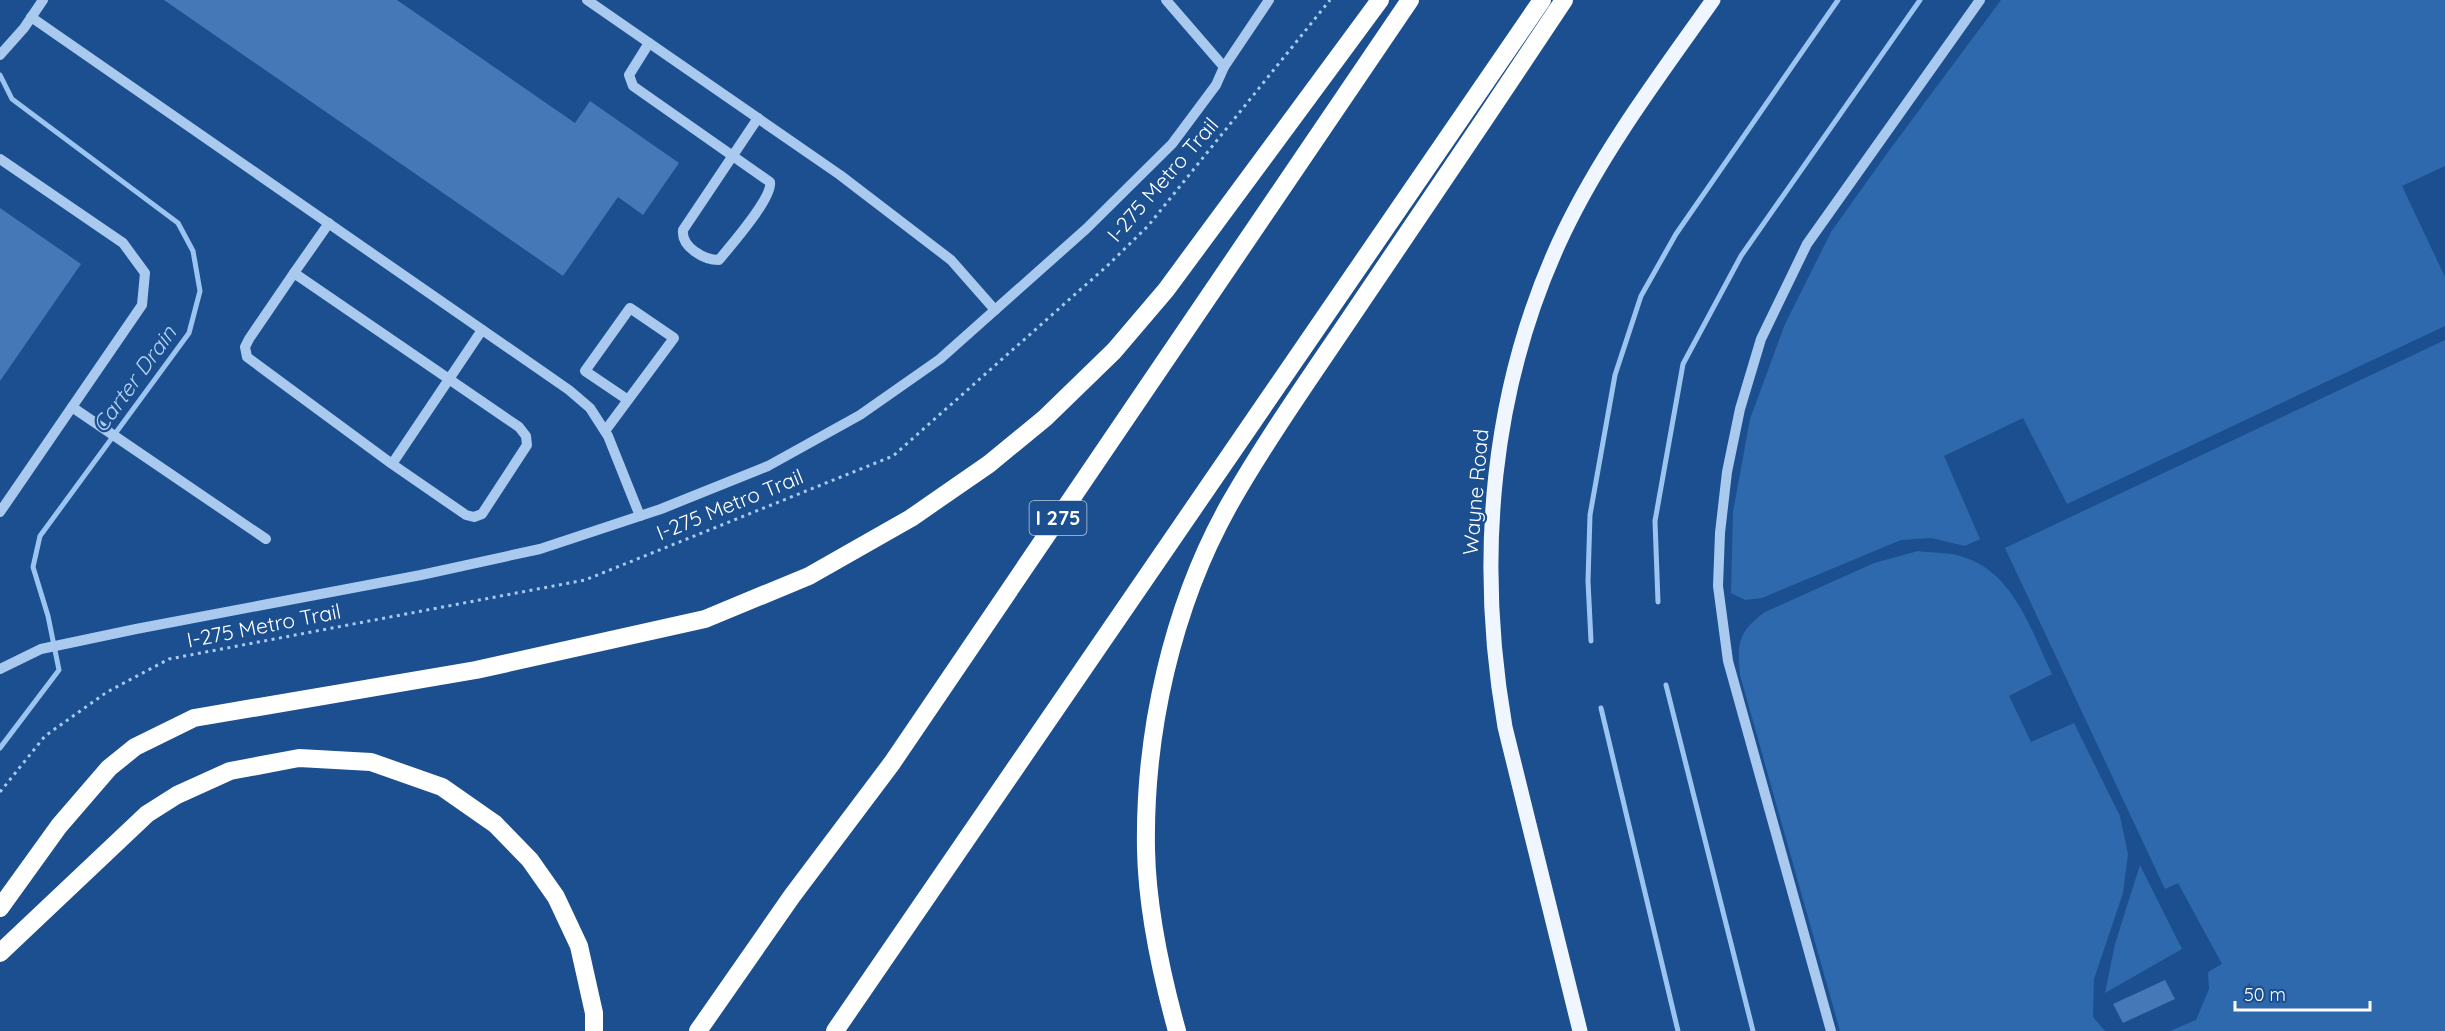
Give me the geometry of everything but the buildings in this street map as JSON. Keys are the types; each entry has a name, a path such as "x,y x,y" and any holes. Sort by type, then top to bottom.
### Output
{"highway":[{"path":"0,908 59,826 109,768 135,747 194,718 476,670 705,619 809,576 911,518 989,464 1045,418 1113,351 1166,290 1380,0"},
{"name":"I 275","path":"698,1031 792,896 892,763 1410,0"},
{"path":"836,1031 1542,0"},
{"path":"1178,1031 1153,924 1146,851 1147,809 1148,777 1162,683 1189,593 1228,507 1283,418 1564,0"},
{"path":"0,953 139,821 177,795 230,771 298,758 371,762 442,788 495,824 530,860 556,897 579,946 594,1013 594,1031"}],"main road":[{"name":"Wayne Road","path":"1580,1031 1505,728 1499,690 1491,611 1490,535 1496,467 1507,402 1518,358 1546,274 1564,232 1607,153 1713,0"}],"lane":[{"path":"0,55 43,0"},
{"path":"587,0 840,175 951,260 995,310"},
{"path":"1166,0 1224,67"},
{"path":"0,669 41,649 421,575 540,549 640,516 768,466 860,415 940,359 1086,229 1172,144 1216,86 1224,67 1269,0"},
{"path":"1831,1031 1728,661 1718,586 1720,533 1727,472 1740,409 1761,339 1807,244 1980,0"},
{"path":"31,17 569,390 590,408 605,431 640,516"},
{"path":"649,43 629,75 633,86 732,156 770,182 771,187 763,202 719,260 711,260 687,245 682,237 683,230 732,156 758,118"},
{"path":"0,159 123,243 145,273 142,305 0,512"},
{"path":"294,273 449,378 519,427 526,435 527,445 482,514 474,517 466,515 392,464 247,357 245,347 249,339 294,273 329,223"},
{"path":"605,431 674,338 630,308 585,371 627,400"},
{"path":"392,464 482,330"},
{"path":"72,407 266,539"}],"path":[{"name":"I-275 Metro Trail","path":"0,792 45,736 107,693 169,659 585,580 893,456 1107,266 1148,226 1330,0"}],"shaded area":[{"path":"2001,0 2445,0 2445,166 2402,186 2445,277 2445,326 2067,504 2023,418 1944,456 1980,539 1965,546 1931,538 1901,540 1762,598 1745,600 1731,593 1733,512 1750,419 1785,324 1831,232"},
{"path":"2445,340 2445,1031 2170,1031 2196,1020 2209,989 2208,972 2222,964 2178,883 2165,889 2005,548"},
{"path":"1918,551 1960,556 1978,563 1994,574 2007,588 2028,621 2052,674 2009,696 2031,742 2074,723 2120,816 2128,854 2123,893 2094,979 2093,1017 2105,1031 1840,1031 1740,675 1739,646 1744,632 1765,612 1874,563"},
{"path":"2140,865 2182,949 2105,993 2115,944"}],"waterway":[{"path":"1591,641 1588,581 1590,515 1615,375 1641,296 1676,234 1838,0"},
{"path":"1658,602 1655,521 1683,364 1741,256 1920,0"},
{"name":"Carter Drain","path":"0,75 12,99 178,223 193,251 200,291 189,333 40,536 33,567 48,616 59,670 0,748"},
{"path":"1666,685 1753,1031"},
{"path":"1601,708 1678,1031"}]}
